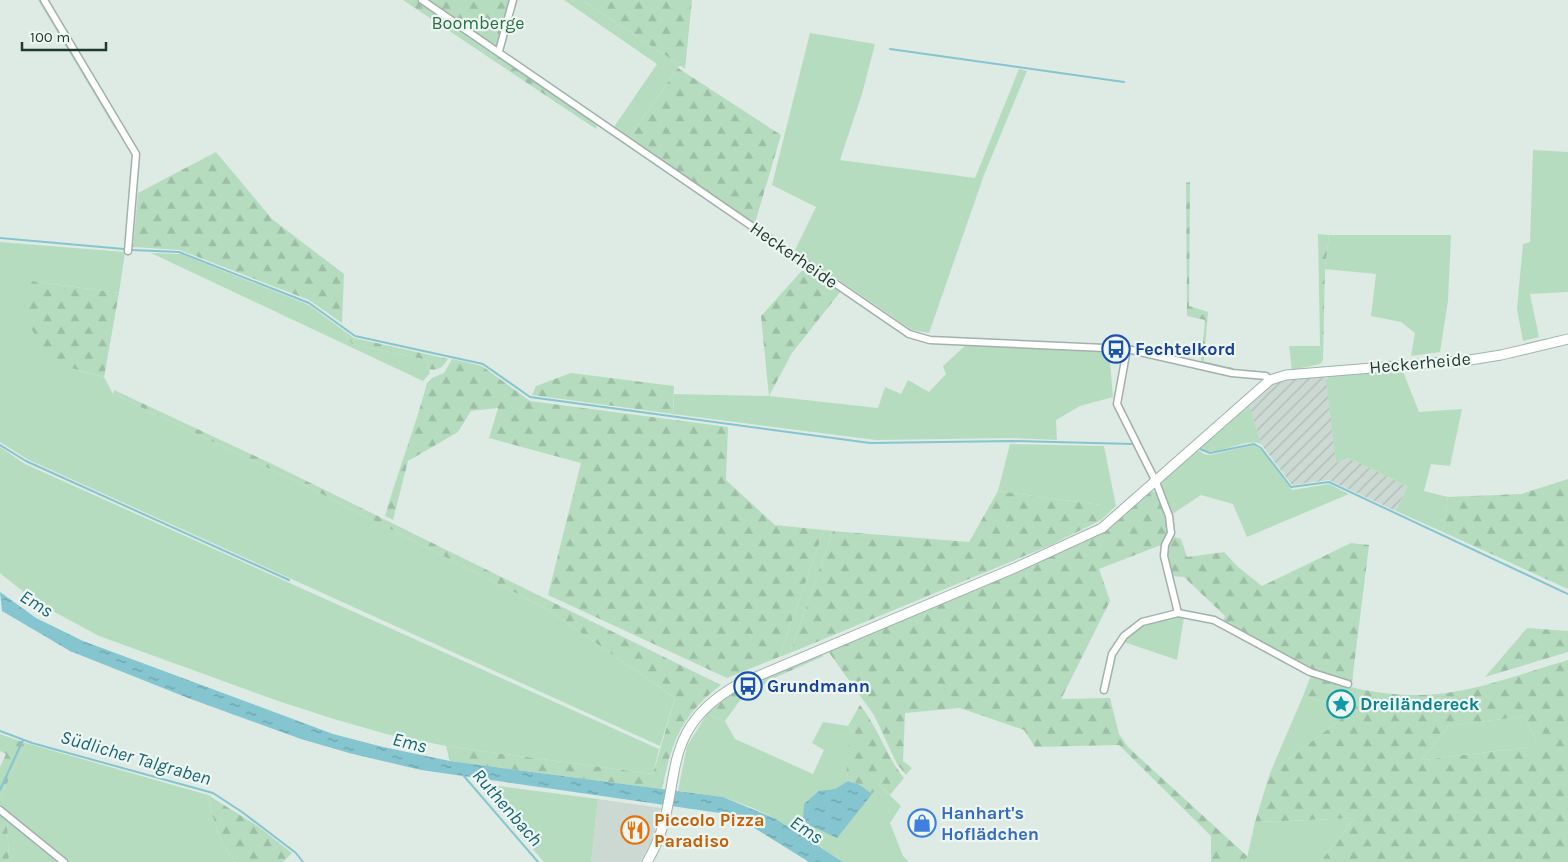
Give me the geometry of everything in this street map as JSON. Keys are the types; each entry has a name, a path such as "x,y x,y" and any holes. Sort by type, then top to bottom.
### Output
{"main road":[{"name":"Heckerheide","path":"647,862 661,835 668,811 671,785 681,743 692,724 710,703 737,685 1017,567 1102,528 1270,380 1286,375 1501,356 1568,339"}],"street":[{"path":"44,0 136,154 137,162 128,251"},
{"name":"Heckerheide","path":"422,0 909,334 930,340 1127,349 1232,374 1266,376 1270,380"},
{"path":"499,51 513,0"},
{"path":"1127,349 1117,404 1156,482 1169,516 1171,533 1165,545 1164,556 1178,613"},
{"path":"1104,690 1110,660 1124,636 1142,622 1178,613 1214,620 1310,672 1348,684"},
{"path":"0,810 64,862"}],"shaded area":[{"path":"1326,375 1336,463 1349,458 1407,486 1396,511 1329,480 1292,485 1261,444 1249,404 1275,380"},
{"path":"598,799 661,808 653,839 640,862 591,862"}],"green space":[{"path":"38,0 42,0 118,127 115,129"},
{"name":"Boomberge","path":"403,0 510,0 495,52 598,123 596,129"},
{"path":"564,0 582,0 680,65 629,138 614,127 657,64"},
{"path":"582,0 692,0 685,69 680,65"},
{"path":"810,33 875,44 862,94 840,160 975,178 1019,69 1027,71 984,175 929,333 912,330 795,250 816,207 772,185"},
{"path":"678,68 781,135 755,223 629,138"},
{"path":"1533,150 1568,152 1568,292 1530,294 1539,337 1523,341 1517,309 1523,244 1530,242"},
{"path":"216,152 272,219 344,274 342,323 309,300 180,250 133,247 138,193"},
{"path":"1190,182 1189,306 1208,312 1204,361 1233,368 1237,371 1201,362 1205,320 1187,316 1186,183"},
{"path":"1318,234 1329,235 1325,269 1323,360 1320,346"},
{"path":"1329,235 1451,235 1448,301 1440,352 1411,356 1415,333 1401,322 1371,316 1376,274 1325,269"},
{"path":"0,242 125,252 119,293 32,281 31,329 73,369 104,377 113,394 310,488 547,609 675,698 660,746 27,459 0,442"},
{"path":"151,253 181,254 309,305 343,330 352,344 427,360 430,373 423,381"},
{"path":"806,266 841,291 792,353 769,396 761,316"},
{"path":"32,281 119,293 104,377 48,362 41,356 39,340 31,329 25,304"},
{"path":"343,330 354,338 448,359 440,368 429,369 427,360 352,344"},
{"path":"966,345 1109,351 1113,397 1080,406 1056,420 1057,440 1012,438 876,440 673,414 674,394 769,396 878,408 885,387 901,394 908,380 929,392 946,374 943,366"},
{"path":"1289,346 1320,346 1323,360 1320,364 1292,370"},
{"path":"452,359 482,366 530,401 728,427 726,480 775,525 824,530 779,657 727,678 548,595 581,463 489,438 498,408 471,411 458,432 408,461 393,520 385,516 427,383 432,378 444,373"},
{"path":"1402,369 1419,412 1462,409 1450,466 1431,464 1424,491 1448,497 1443,532 1396,511 1407,486 1349,458 1336,463 1326,380 1330,375"},
{"path":"571,373 674,386 673,414 532,395 536,386"},
{"path":"114,390 270,463 721,685 697,707 680,731 674,744 662,789 450,761 446,746 653,774 675,698 547,609 310,488 113,394"},
{"path":"1249,404 1261,444 1246,443 1214,451 1200,448"},
{"path":"1010,444 1104,446 1116,506 1101,520 1101,505 998,491"},
{"path":"1254,445 1262,450 1292,490 1329,484 1349,494 1247,537 1233,504 1201,495 1171,515 1160,483 1198,450 1210,455"},
{"path":"0,447 25,464 659,749 653,774 446,746 386,734 278,701 99,636 36,602 0,573"},
{"path":"1568,479 1568,589 1443,532 1448,497 1521,494"},
{"path":"998,491 1101,505 1101,520 1051,545 790,653 833,531 969,542"},
{"path":"1152,491 1157,493 1168,519 1168,531 1165,538 1161,545 1099,569 1110,601 1061,699 1110,698 1119,734 1128,747 1247,856 1246,862 1211,862 1211,836 1119,745 1035,747 1024,730 960,708 905,713 903,761 912,768 906,775 897,764 874,715 828,651 1052,556 1104,530"},
{"path":"824,530 833,531 790,653 779,657"},
{"path":"1175,537 1181,539 1187,557 1224,552 1237,566 1262,586 1351,543 1369,545 1352,682 1312,669 1223,621 1225,616 1184,577 1171,576 1167,550 1168,545"},
{"path":"1168,617 1184,617 1177,660 1124,642 1143,624"},
{"path":"1527,628 1568,631 1568,652 1485,677"},
{"path":"819,653 824,656 774,678 754,690 758,680"},
{"path":"1568,660 1568,862 1320,862 1355,818 1255,822 1270,773 1344,717 1336,705 1303,696 1311,675 1366,690 1409,695 1441,694 1478,687","holes":["1525,716 1538,746 1422,760 1448,726"]},
{"path":"737,690 744,695 725,721 707,714 729,695"},
{"path":"1303,696 1336,705 1344,717 1270,773"},
{"path":"860,705 904,778 890,795 879,785 872,794 860,785 848,781 846,763 839,758 856,735 848,726"},
{"path":"707,714 725,721 735,739 813,774 824,750 812,743 823,722 848,726 856,735 846,762 848,781 835,789 819,792 879,785 901,806 890,823 903,856 909,862 843,862 776,819 753,808 723,797 678,791 687,746"},
{"path":"1525,716 1538,746 1422,760 1448,726"},
{"path":"0,734 26,743 0,799 0,767 6,754 0,751"},
{"path":"26,743 208,795 217,830 235,862 68,862 0,807 0,799"},
{"path":"476,783 598,799 591,862 544,862"},
{"path":"208,795 259,827 292,853 283,862 235,862 217,830"},
{"path":"0,814 7,820 9,862 0,862"},
{"path":"1355,818 1320,862 1246,862 1255,822"},
{"path":"7,820 60,862 9,862"}],"water":[{"path":"0,592 36,618 83,641 333,734 450,761 723,797 776,819 843,862 809,862 745,822 727,814 421,770 349,753 301,739 188,698 70,651 2,611"},
{"path":"848,781 860,785 872,794 837,838 811,826 803,819 804,804 819,791 835,789"}],"waterway":[{"path":"890,49 1124,82"},
{"path":"0,238 124,249"},
{"path":"132,250 179,252 309,303 355,336 483,364 530,397 870,443 1012,441 1133,444"},
{"path":"1200,449 1210,453 1254,444 1261,448 1291,487 1329,482 1568,594"},
{"path":"0,445 26,461 289,580"},
{"name":"Südlicher Talgraben","path":"0,731 32,743 213,793 242,812 296,853 303,862"},
{"path":"0,790 23,740"},
{"name":"Ruthenbach","path":"463,775 538,862"}],"place":[{"name":"Fechtelkord","path":"1116,349"},
{"name":"Grundmann","path":"748,686"},
{"name":"Dreiländereck","path":"1341,704"},
{"name":"Hanhart's Hoflädchen","path":"922,823"},
{"name":"Piccolo Pizza Paradiso","path":"635,830"}],"water label":[{"name":"Ems","path":"37,603"},
{"name":"Ems","path":"410,742"},
{"name":"Ems","path":"807,829"}]}
